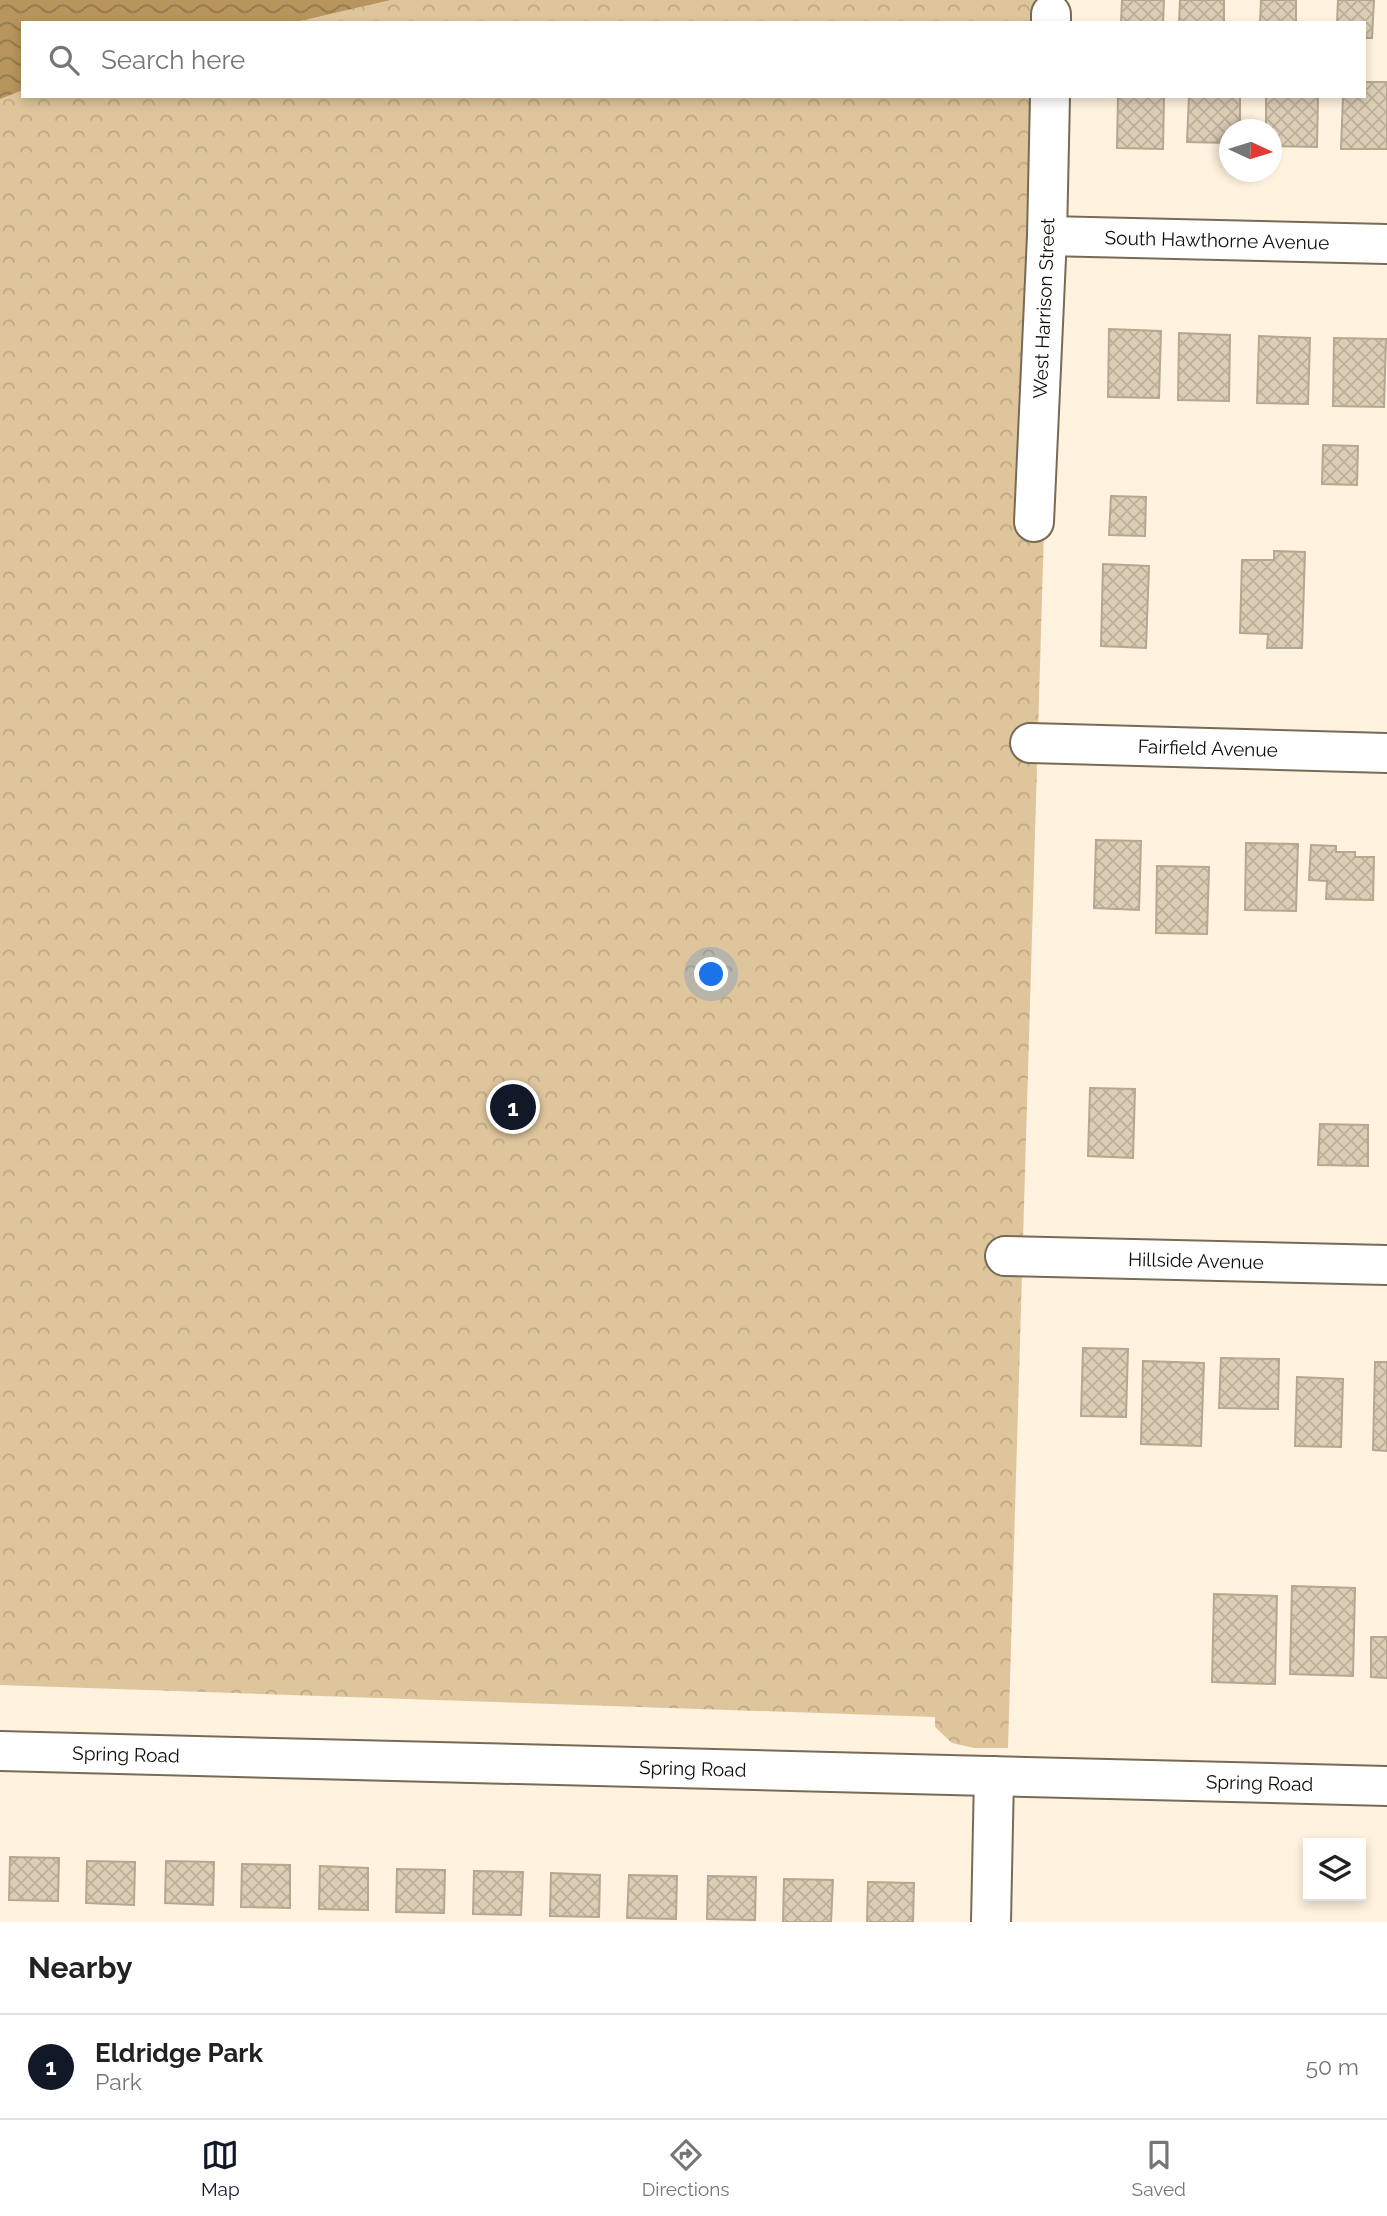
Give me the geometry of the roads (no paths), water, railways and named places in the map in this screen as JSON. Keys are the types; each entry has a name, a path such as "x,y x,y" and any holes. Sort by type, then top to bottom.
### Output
{"street":[{"name":"West Harrison Street","path":"1034,522 1047,236 1050,98"},
{"name":"South Hawthorne Avenue","path":"1047,236 1387,244"},
{"name":"Fairfield Avenue","path":"1030,743 1387,753"},
{"name":"Hillside Avenue","path":"1005,1256 1387,1265"},
{"name":"Spring Road","path":"0,1751 1387,1786"},
{"path":"991,1922 994,1776"}],"water":[{"path":"0,0 391,0 301,21 21,21 21,91 0,99"}],"place":[{"name":"Eldridge Park","path":"513,1107"}]}
